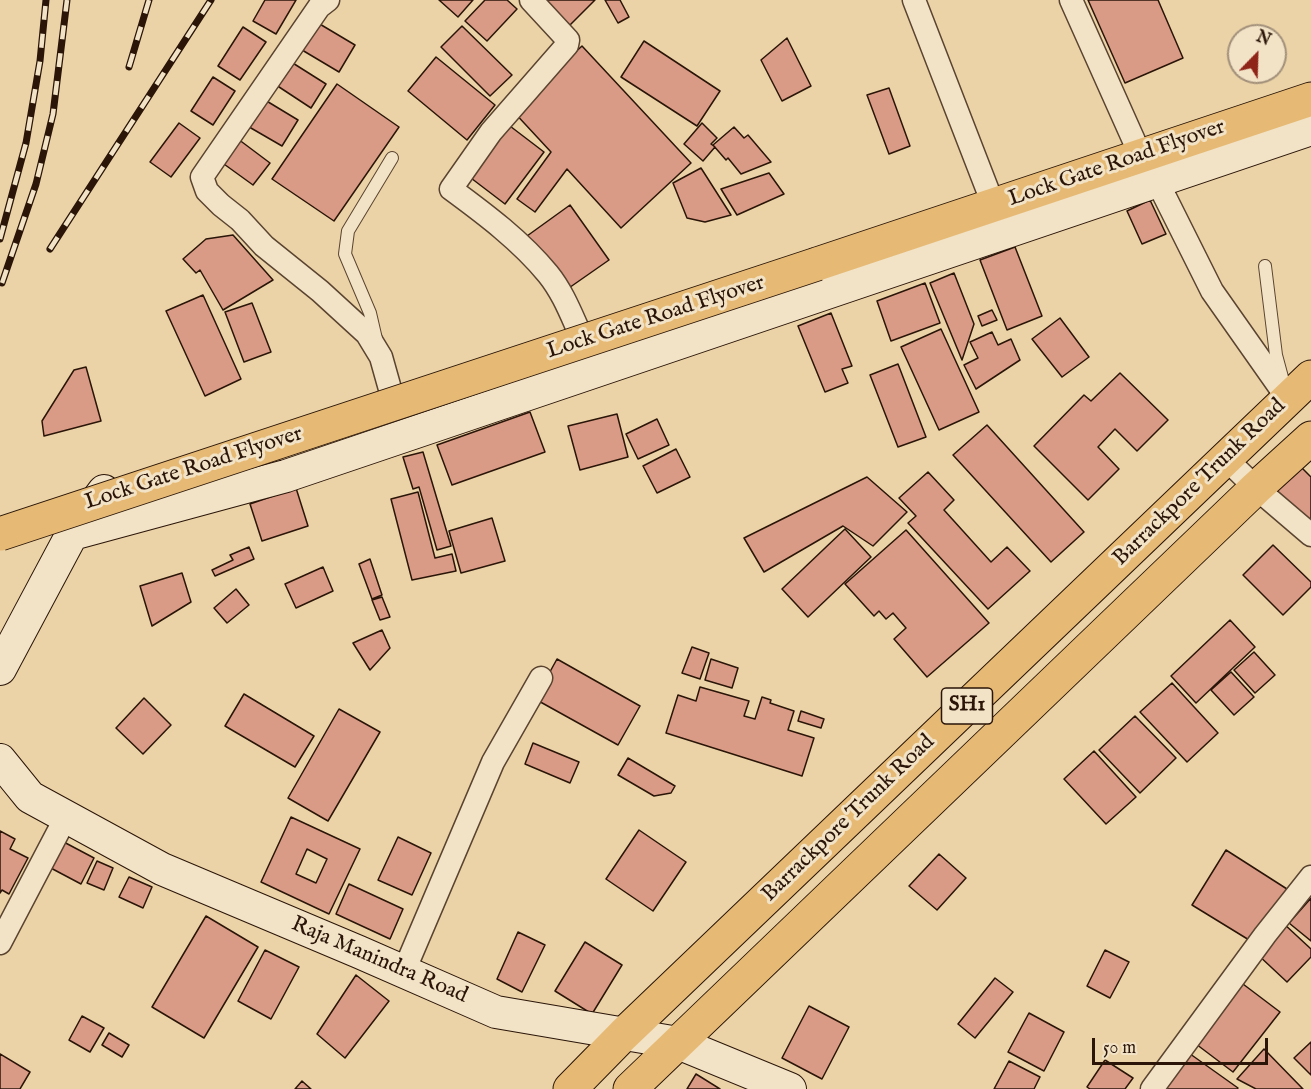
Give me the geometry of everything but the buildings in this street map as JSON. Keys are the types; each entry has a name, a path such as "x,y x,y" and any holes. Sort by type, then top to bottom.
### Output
{"main road":[{"name":"Lock Gate Road Flyover","path":"0,534 710,301 1311,99"},
{"name":"Barrackpore Trunk Road","path":"570,1089 623,1035 1300,388"},
{"name":"Barrackpore Trunk Road","path":"630,1089 1256,488 1311,438"}],"street":[{"path":"328,0 319,7 202,177 207,191 240,220 264,246 327,297 367,334 381,357 390,389"},
{"path":"531,0 568,40 567,45 491,132 451,189 497,225 549,275 577,327"},
{"path":"914,0 988,190"},
{"path":"1071,0 1136,143"},
{"path":"0,669 72,534 108,485 988,190 1136,143 1311,82"},
{"path":"72,534 286,476 1311,129"},
{"path":"1157,181 1212,291 1300,388"},
{"path":"1226,459 1311,535"},
{"path":"404,971 493,762 541,678"},
{"name":"Raja Manindra Road","path":"0,760 30,797 162,869 496,1012 678,1043 790,1089"},
{"path":"0,943 66,817"},
{"path":"1152,1089 1265,935 1311,877"}],"lane":[{"path":"381,357 370,313 345,254 348,231 392,158"},
{"path":"1265,266 1276,355 1300,388"}],"railway":[{"path":"0,239 26,143 40,61 46,0"},
{"path":"2,283 36,184 53,114 67,0"},
{"path":"129,67 149,0"},
{"path":"50,249 211,0"}]}
